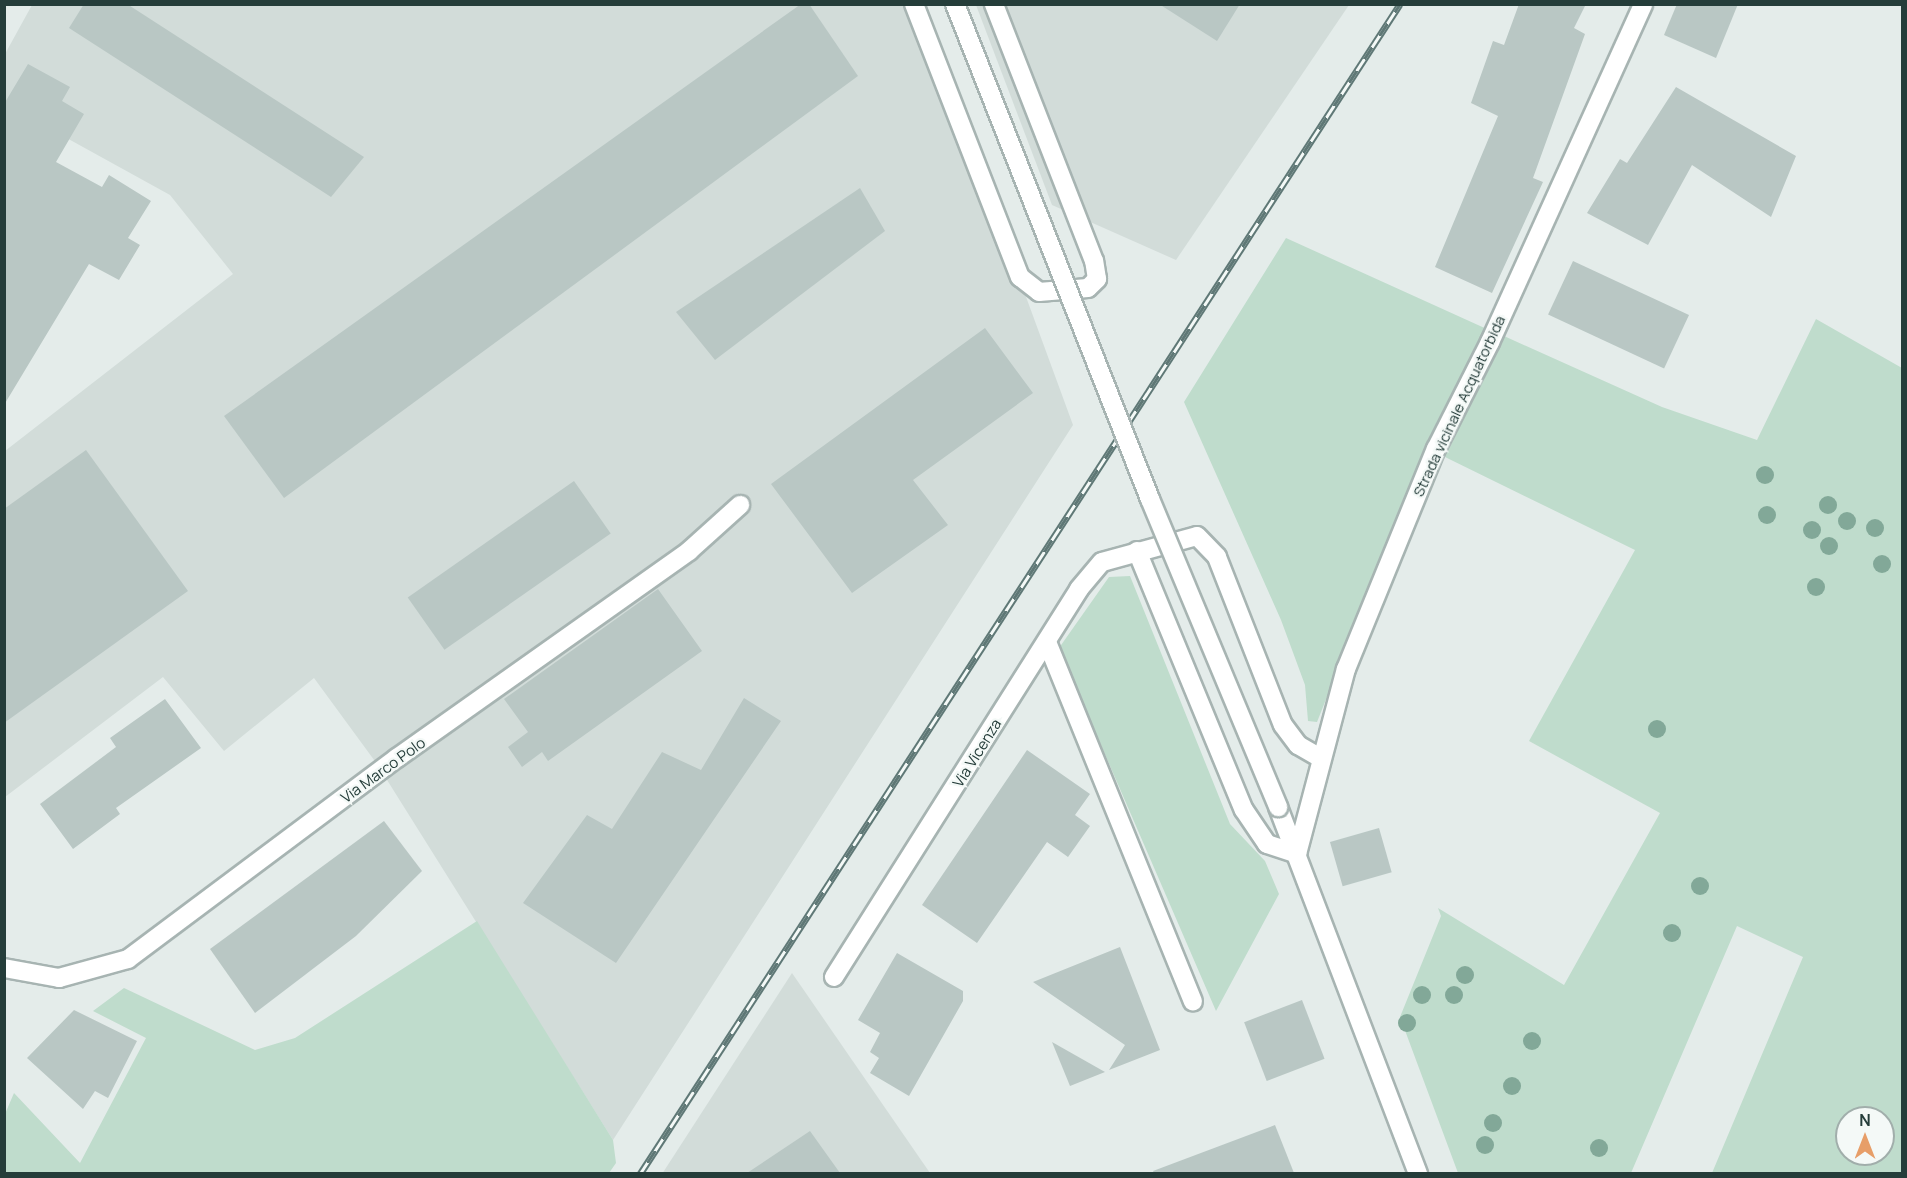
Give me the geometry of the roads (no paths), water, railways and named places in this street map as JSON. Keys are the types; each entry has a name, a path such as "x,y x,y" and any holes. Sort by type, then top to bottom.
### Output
{"street":[{"path":"914,4 1020,277 1039,292 1088,288 1097,279 1094,261 994,4"},
{"path":"954,4 1150,499 1297,854 1418,1173"},
{"name":"Strada vicinale Acquatorbida","path":"1297,854 1319,758 1346,669 1436,449 1490,342 1643,4"},
{"name":"Via Marco Polo","path":"4,968 59,978 128,959 397,758 689,551 740,505"},
{"name":"Via Vicenza","path":"834,977 1079,590 1102,562 1197,536 1217,557 1283,725 1298,745 1319,758"},
{"path":"1137,551 1244,810 1267,844 1297,854"},
{"path":"1047,642 1193,1002"}],"railway":[{"path":"640,1174 1400,4"}]}
